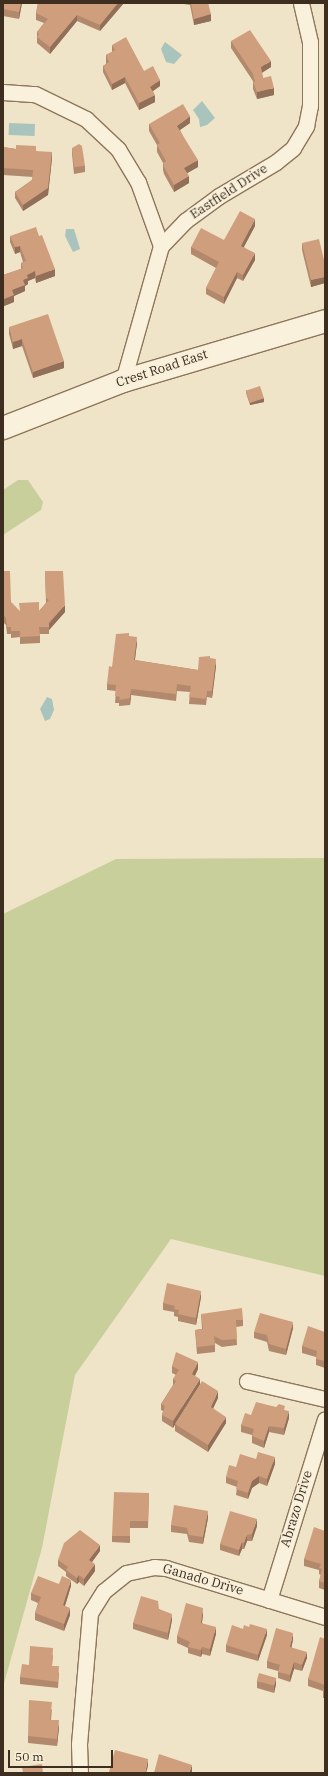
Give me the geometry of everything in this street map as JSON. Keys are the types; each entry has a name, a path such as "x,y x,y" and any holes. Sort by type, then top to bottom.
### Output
{"street":[{"name":"Eastfield Drive","path":"123,381 161,246 185,221 219,196 276,162 292,148 306,126 310,106 310,42 301,3"},
{"path":"3,92 35,94 86,119 118,149 138,182 161,246"},
{"name":"Crest Road East","path":"3,428 123,381 325,321"},
{"path":"247,1381 325,1399"},
{"name":"Abrazo Drive","path":"269,1600 325,1419"},
{"name":"Ganado Drive","path":"80,1773 78,1744 90,1613 104,1591 126,1573 154,1567 166,1568 325,1617"}],"green space":[{"path":"18,480 28,480 43,502 41,510 3,535 3,490"},
{"path":"325,858 325,1276 171,1239 75,1375 42,1548 3,1687 3,914 116,859"}],"water":[{"path":"165,42 182,55 174,64 166,62 161,49"},
{"path":"202,101 215,118 207,125 200,127 199,119 193,110"},
{"path":"9,123 35,124 35,136 9,135"},
{"path":"66,229 74,229 80,249 73,252 65,236"},
{"path":"47,697 52,699 54,710 50,719 45,721 40,709"}],"building":[{"path":"3,3 21,3 19,12 3,9"},
{"path":"38,3 118,3 100,25 77,15 50,47 37,37 39,34 37,32 48,19 36,13"},
{"path":"191,3 208,3 211,14 194,19"},
{"path":"250,30 271,61 261,67 263,78 271,76 274,88 257,92 253,82 255,82 253,74 231,41"},
{"path":"126,37 144,71 153,66 160,80 150,87 155,95 139,103 125,77 112,84 103,66 109,62 106,55 115,50 112,45"},
{"path":"183,104 190,116 177,126 198,160 184,168 189,176 174,185 164,167 163,163 166,161 157,145 160,143 149,124"},
{"path":"79,144 82,146 85,166 74,167 72,148"},
{"path":"16,145 36,146 36,151 52,152 48,188 23,205 15,192 32,180 33,170 3,168 3,147 16,149"},
{"path":"240,211 255,219 241,246 255,253 243,275 237,272 224,297 206,288 219,262 191,247 201,228 224,240"},
{"path":"36,227 39,236 42,235 55,269 36,276 35,271 27,275 28,278 23,280 25,285 12,290 14,295 4,299 3,275 23,268 21,263 26,261 20,246 15,247 10,236"},
{"path":"319,239 325,264 325,277 311,280 302,243"},
{"path":"48,314 64,361 33,372 22,339 13,342 9,327"},
{"path":"260,386 264,398 250,403 246,391"},
{"path":"3,571 10,571 11,602 20,611 19,603 39,602 39,611 49,600 46,598 45,571 63,571 65,605 49,623 49,627 39,627 40,636 20,637 20,631 11,631 11,627 7,627 6,618 3,615"},
{"path":"129,633 129,636 137,637 134,660 198,670 199,657 210,656 210,658 216,659 212,691 207,691 206,699 189,697 191,686 177,684 176,694 131,689 130,698 119,700 120,697 115,696 116,685 107,684 109,666 112,667 116,634"},
{"path":"167,1283 201,1291 196,1318 178,1314 179,1310 174,1309 175,1306 163,1303"},
{"path":"242,1308 243,1320 236,1320 237,1339 222,1340 214,1336 215,1345 197,1347 195,1330 203,1329 201,1314"},
{"path":"260,1313 293,1322 286,1349 269,1344 267,1335 254,1332"},
{"path":"308,1326 325,1332 325,1361 316,1359 317,1351 302,1346"},
{"path":"176,1352 198,1362 192,1374 200,1379 173,1421 162,1415 165,1406 161,1404 176,1381 173,1379 179,1370 172,1366"},
{"path":"202,1381 218,1391 211,1407 226,1417 208,1445 175,1424"},
{"path":"256,1402 276,1407 279,1404 285,1406 284,1410 289,1411 284,1428 269,1426 264,1441 252,1436 254,1429 241,1425 245,1413 251,1415"},
{"path":"258,1452 275,1457 267,1479 259,1476 252,1481 248,1493 236,1489 238,1481 226,1477 229,1465 236,1467 240,1454 256,1459"},
{"path":"114,1492 149,1493 148,1521 130,1521 130,1536 112,1536"},
{"path":"174,1505 208,1511 203,1537 189,1535 187,1528 171,1525"},
{"path":"230,1511 257,1519 252,1534 247,1535 239,1550 220,1544"},
{"path":"314,1527 325,1531 325,1583 319,1581 322,1569 319,1568 321,1564 304,1559"},
{"path":"80,1530 100,1545 89,1560 95,1564 84,1579 79,1575 77,1578 66,1570 68,1567 58,1560 64,1543"},
{"path":"38,1576 59,1584 62,1576 71,1580 63,1605 70,1608 64,1624 35,1613 41,1597 31,1593"},
{"path":"141,1596 158,1601 159,1609 172,1614 168,1633 133,1623"},
{"path":"186,1603 203,1608 201,1623 216,1627 210,1649 202,1647 201,1650 188,1647 190,1642 177,1636"},
{"path":"250,1624 267,1629 258,1655 226,1645 232,1625 243,1629 244,1625 249,1627"},
{"path":"276,1628 293,1633 290,1647 307,1652 302,1665 294,1662 290,1675 278,1672 280,1665 267,1661"},
{"path":"320,1637 325,1639 325,1685 308,1679"},
{"path":"30,1646 53,1648 52,1666 59,1666 58,1682 20,1677 22,1664 29,1665"},
{"path":"259,1673 276,1678 274,1686 257,1681"},
{"path":"29,1700 52,1702 50,1720 59,1720 57,1739 28,1736"},
{"path":"115,1750 148,1759 145,1773 109,1772"},
{"path":"159,1754 192,1765 189,1773 154,1773"},
{"path":"42,1764 43,1773 23,1773 22,1767"}]}
